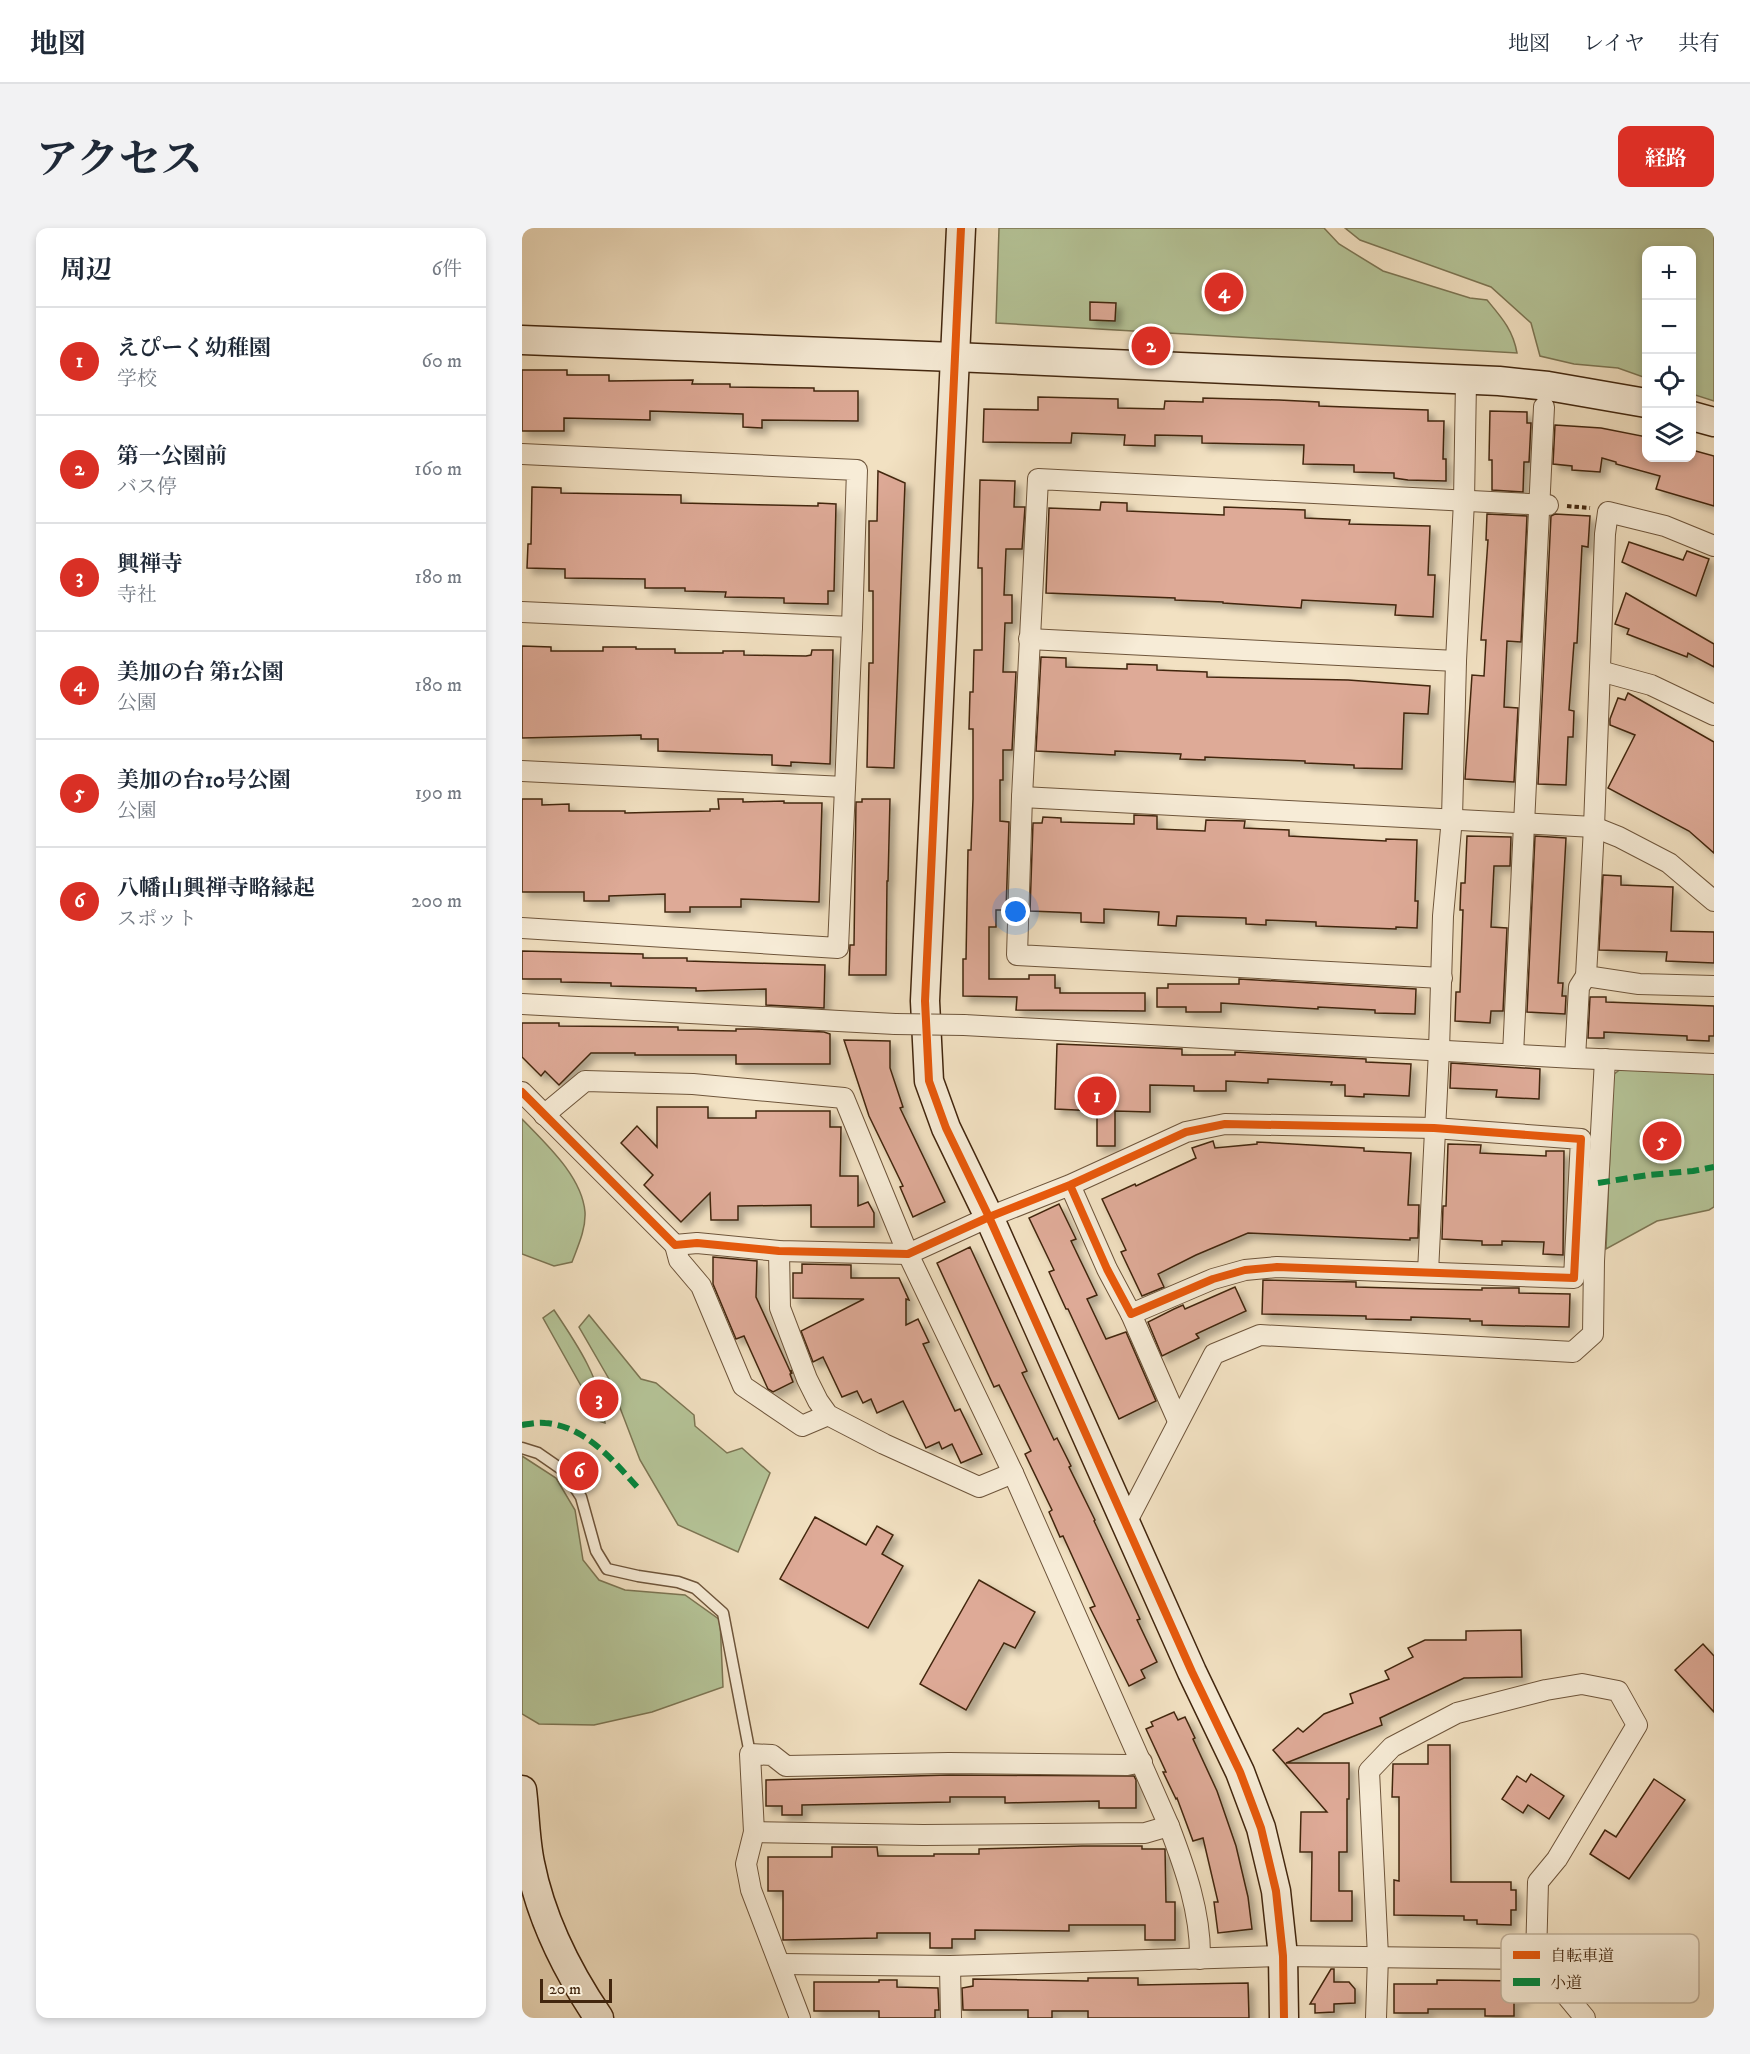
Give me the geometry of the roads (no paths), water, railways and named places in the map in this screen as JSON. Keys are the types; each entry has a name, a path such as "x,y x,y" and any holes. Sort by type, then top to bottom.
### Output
{"street":[{"path":"961,228 928,913 925,1001 929,1081 946,1128 1192,1672 1240,1772 1261,1828 1276,1891 1283,1956 1284,2018"},
{"path":"522,340 1499,381 1548,386 1642,402"},
{"path":"1428,1272 1443,916 1452,819 1456,661 1464,501 1466,381"},
{"path":"1514,1054 1524,822 1544,505 1544,407"},
{"path":"1696,417 1714,422"},
{"path":"522,454 857,470 838,948 522,928"},
{"path":"1442,978 1017,955 1022,797 1038,479 1544,505"},
{"path":"1575,1058 1579,987 1586,976 1594,827 1605,534 1603,511 1665,526 1714,546"},
{"path":"522,612 852,627"},
{"path":"1029,639 1456,661"},
{"path":"1600,671 1651,685 1714,715"},
{"path":"522,771 845,788"},
{"path":"1022,797 1594,827 1619,837 1669,863 1714,901"},
{"path":"1586,976 1639,984 1714,986"},
{"path":"522,1004 1714,1064"},
{"path":"1126,1523 1214,1354 1260,1335 1573,1352 1593,1334 1594,1261 1605,1059"},
{"path":"544,1115 585,1081 693,1084 843,1098 908,1254 1013,1473 1169,1826 1185,1869 1201,1936 1200,1959"},
{"path":"522,1092 675,1245 679,1260 701,1286 743,1386 802,1426 828,1414"},
{"path":"675,1245 697,1244 779,1251 908,1254 988,1217 1070,1185 1186,1132 1225,1124 1434,1128 1581,1139 1574,1278 1277,1266 1245,1270 1213,1279 1131,1314"},
{"path":"1070,1185 1178,1421"},
{"path":"779,1251 780,1308 807,1379 818,1401 828,1414 884,1444 979,1487 1013,1473"},
{"path":"1376,2018 1378,1956 1369,1771 1392,1747 1457,1713 1546,1690 1582,1684 1618,1691 1637,1725 1557,1858 1538,1882 1537,1934"},
{"path":"800,2018 751,1890 746,1864 754,1832 750,1754 772,1755 786,1766 949,1763 1127,1765 1142,1762"},
{"path":"522,1790 530,1862 540,1902 559,1949 582,1993 599,2018"},
{"path":"754,1832 923,1836 1145,1833 1169,1826"},
{"path":"780,1964 950,1966 1283,1956 1501,1958"},
{"path":"950,1966 951,2018"},
{"path":"1573,2003 1585,2018"}],"lane":[{"path":"522,1448 538,1453 564,1471 581,1497 596,1551 608,1569 678,1582 695,1588 723,1613 750,1754"}],"place":[{"name":"美加の台 第1公園","path":"1224,292"},
{"name":"第一公園前","path":"1151,346"},
{"name":"えぴーく幼稚園","path":"1097,1096"},
{"name":"美加の台10号公園","path":"1662,1141"},
{"name":"興禅寺","path":"599,1399"},
{"name":"八幡山興禅寺略縁起","path":"579,1471"}]}
